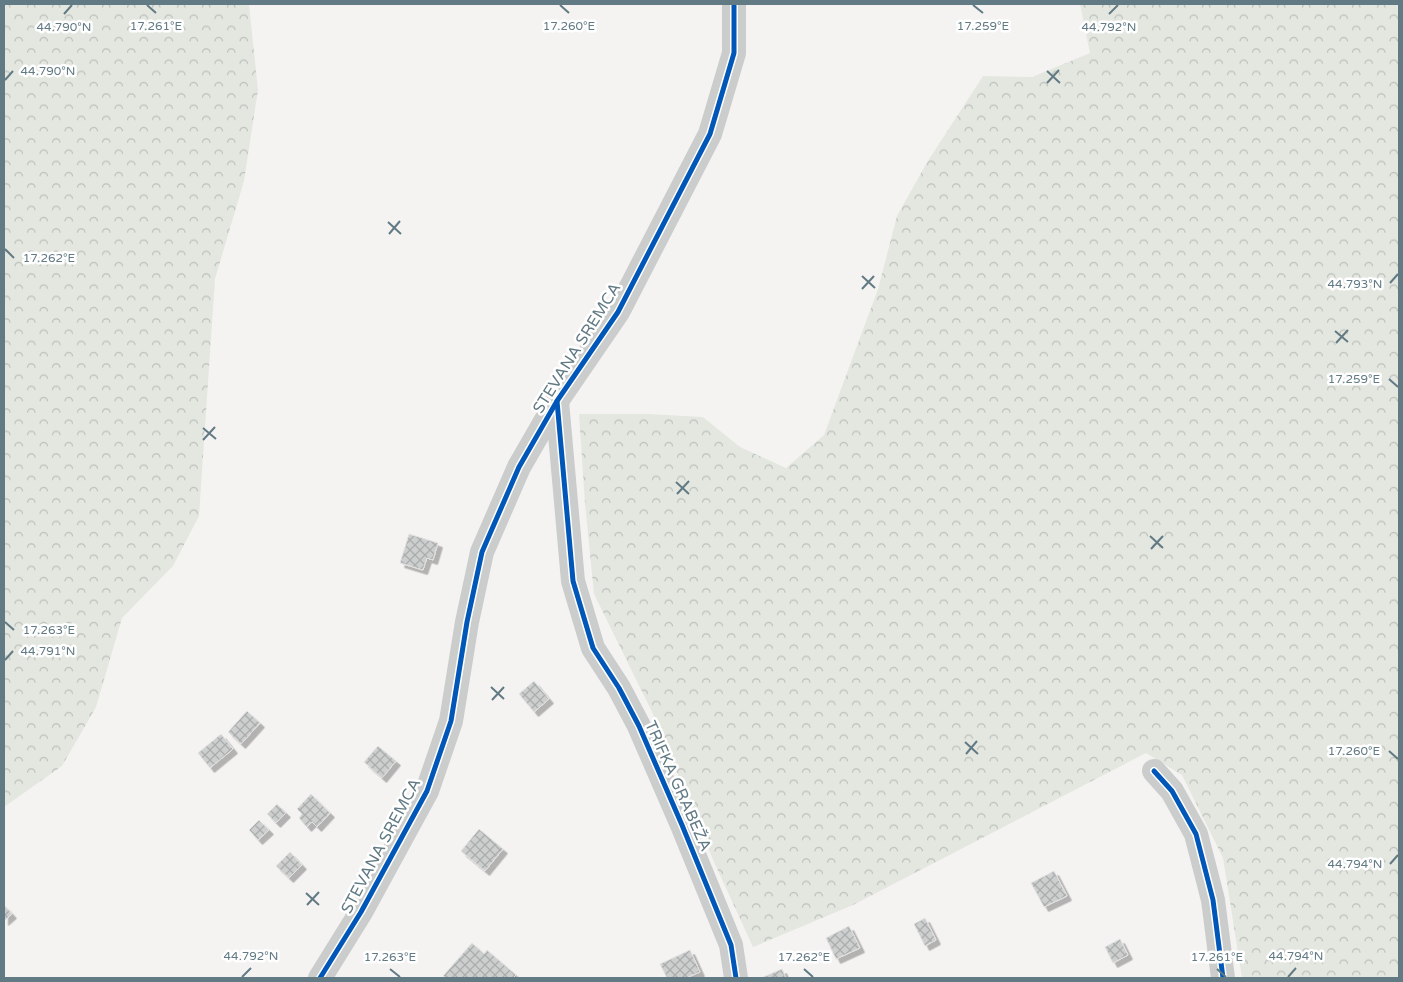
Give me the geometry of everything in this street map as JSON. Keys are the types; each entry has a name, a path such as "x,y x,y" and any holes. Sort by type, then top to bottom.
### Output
{"street":[{"name":"STEVANA SREMCA","path":"320,978 361,912 426,791 451,721 467,622 482,552 519,467 557,401 618,312 710,134 734,53 734,4"},
{"name":"TRIFKA GRABEŽA","path":"557,401 573,581 593,648 619,688 639,726 732,945 736,978"},
{"path":"1154,771 1172,791 1196,834 1213,900 1223,978"}],"green space":[{"path":"4,4 249,4 258,90 244,181 215,279 199,516 173,566 122,618 96,707 62,766 4,807"},
{"path":"1080,4 1399,4 1399,978 1242,978 1223,858 1182,775 1146,753 853,905 753,947 714,862 652,712 594,594 579,414 648,414 703,417 740,447 786,468 824,435 878,289 897,216 926,164 983,76 1032,77 1090,53"}],"building":[{"path":"409,534 438,543 433,560 427,558 423,570 400,563"},
{"path":"534,681 549,699 534,712 519,694"},
{"path":"247,711 260,723 241,744 228,732"},
{"path":"221,734 233,749 210,768 198,753"},
{"path":"378,746 396,761 382,778 364,762"},
{"path":"311,794 330,813 317,827 312,822 307,827 299,818 302,814 297,809"},
{"path":"277,804 286,813 276,823 267,814"},
{"path":"259,820 269,830 258,840 249,830"},
{"path":"479,829 503,849 485,871 461,851"},
{"path":"290,852 302,865 289,878 276,866"},
{"path":"1054,871 1067,896 1044,907 1031,883"},
{"path":"4,905 12,914 4,921"},
{"path":"925,918 936,940 925,946 914,924"},
{"path":"849,926 860,948 836,959 826,938"},
{"path":"1120,939 1128,955 1113,963 1105,947"},
{"path":"472,943 484,954 487,950 516,975 513,978 446,978 443,976"},
{"path":"690,950 700,972 686,978 667,978 660,964"},
{"path":"782,969 786,978 761,978"}],"cycle path":[{"path":"320,978 361,912 427,791 451,721 467,622 482,552 519,467 557,401 618,312 710,134 734,53 734,4"},
{"path":"557,401 573,581 593,648 619,688 639,726 682,825 731,945 736,978"},
{"path":"1154,771 1172,791 1196,834 1213,900 1223,978"}]}
